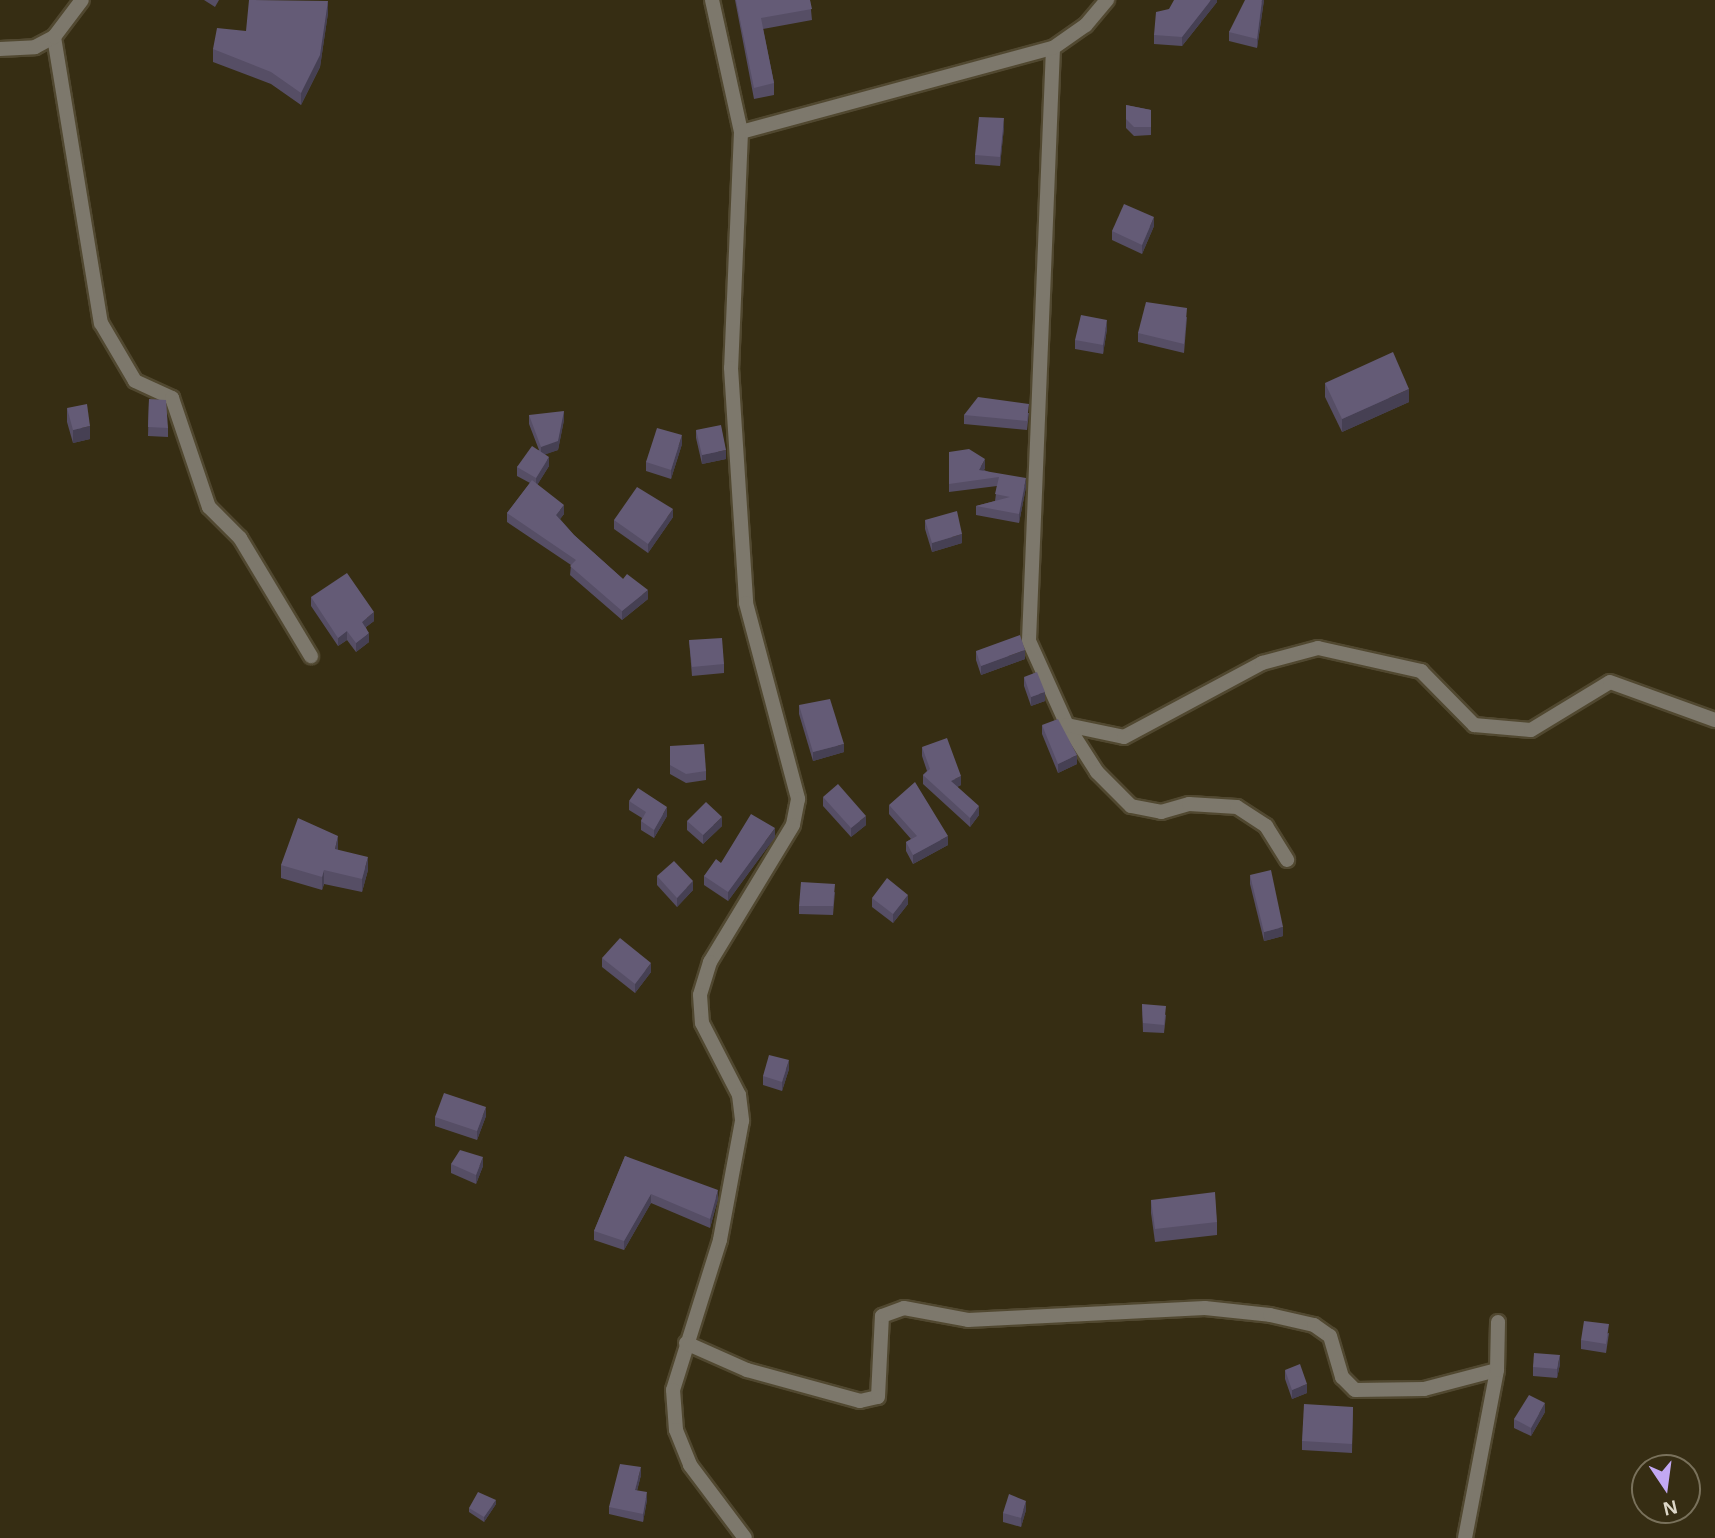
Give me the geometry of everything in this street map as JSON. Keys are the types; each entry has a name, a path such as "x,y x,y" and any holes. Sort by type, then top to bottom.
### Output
{"street":[{"path":"0,49 35,47 54,37 82,0"},
{"path":"712,0 741,132 731,368 746,603 798,799 793,825 710,962 700,995 702,1023 739,1095 742,1121 720,1240 673,1390 676,1430 691,1465 745,1538"},
{"path":"741,132 1053,48 1086,26 1107,0"},
{"path":"54,37 101,323 135,381 172,398 209,507 240,538 310,656"},
{"path":"1053,48 1029,642 1067,725 1097,772 1131,806 1161,812 1189,804 1237,807 1266,826 1287,860"},
{"path":"1067,725 1125,737 1262,663 1318,648 1420,671 1474,725 1531,730 1610,682 1715,720"},
{"path":"686,1343 747,1370 860,1401 877,1396 882,1316 904,1308 968,1320 1205,1308 1270,1315 1314,1325 1330,1336 1342,1377 1355,1390 1424,1389 1497,1370"},
{"path":"1465,1538 1497,1370 1498,1322"}],"building":[{"path":"249,0 328,1 320,55 301,93 271,72 213,49 217,28 246,31"},
{"path":"736,0 810,0 812,9 761,18 774,83 754,88"},
{"path":"1174,0 1211,0 1182,37 1154,35 1156,12 1169,9"},
{"path":"1245,0 1262,0 1257,39 1229,32"},
{"path":"1126,105 1151,110 1151,127 1134,127 1126,119"},
{"path":"979,117 1004,118 1000,157 975,155"},
{"path":"1124,204 1154,217 1142,245 1112,231"},
{"path":"1146,302 1187,308 1184,344 1138,333"},
{"path":"1081,315 1107,320 1103,345 1075,340"},
{"path":"1393,352 1409,389 1342,419 1325,383"},
{"path":"978,397 1029,404 1027,421 964,415"},
{"path":"149,399 166,400 168,428 148,427"},
{"path":"87,404 90,426 73,430 67,408"},
{"path":"564,411 558,441 541,447 529,415"},
{"path":"721,425 726,450 702,455 696,430"},
{"path":"657,428 682,435 671,470 646,462"},
{"path":"532,446 549,457 536,478 517,467"},
{"path":"969,449 985,459 979,470 1026,478 1019,514 976,506 1010,497 995,494 999,477 949,484 949,452"},
{"path":"532,480 564,505 556,515 574,535 623,579 627,574 648,590 622,611 570,566 576,560 507,513"},
{"path":"637,487 673,509 648,544 614,520"},
{"path":"957,511 962,534 932,543 925,520"},
{"path":"347,573 374,612 362,622 369,633 356,643 347,631 338,638 311,597"},
{"path":"1020,635 1025,650 981,666 976,651"},
{"path":"722,638 724,664 692,667 689,640"},
{"path":"1037,672 1045,692 1031,697 1024,677"},
{"path":"830,699 844,744 813,752 799,705"},
{"path":"1058,719 1077,755 1058,764 1042,725"},
{"path":"947,738 961,776 951,781 979,806 970,818 923,775 930,769 922,747"},
{"path":"704,744 706,771 686,774 670,765 670,746"},
{"path":"915,782 948,836 913,855 906,842 917,836 889,805"},
{"path":"838,784 866,816 851,828 823,797"},
{"path":"638,788 667,807 654,830 641,821 646,812 629,801"},
{"path":"706,802 722,817 703,835 687,821"},
{"path":"751,814 775,828 728,892 704,876 716,859 721,863"},
{"path":"298,818 338,836 335,849 368,857 362,879 324,870 322,877 281,865"},
{"path":"674,861 693,881 677,898 657,876"},
{"path":"1271,870 1283,927 1264,932 1250,875"},
{"path":"887,878 908,895 893,914 872,898"},
{"path":"801,882 835,884 833,906 799,906"},
{"path":"620,938 651,963 635,984 602,958"},
{"path":"1142,1004 1166,1006 1164,1025 1143,1023"},
{"path":"769,1055 789,1060 782,1082 763,1076"},
{"path":"444,1093 486,1107 477,1131 435,1117"},
{"path":"460,1150 483,1157 476,1175 451,1164"},
{"path":"625,1156 718,1190 710,1219 651,1194 624,1241 594,1231"},
{"path":"1215,1192 1217,1222 1155,1229 1151,1200"},
{"path":"1584,1321 1609,1324 1606,1344 1581,1340"},
{"path":"1534,1353 1560,1355 1557,1369 1533,1367"},
{"path":"1300,1364 1307,1384 1292,1390 1285,1370"},
{"path":"1529,1395 1545,1403 1531,1428 1514,1419"},
{"path":"1304,1404 1353,1407 1352,1444 1302,1441"},
{"path":"620,1464 641,1467 635,1490 647,1492 643,1514 609,1507"},
{"path":"478,1492 496,1500 484,1517 469,1508"},
{"path":"1009,1494 1026,1501 1021,1518 1003,1513"}]}
